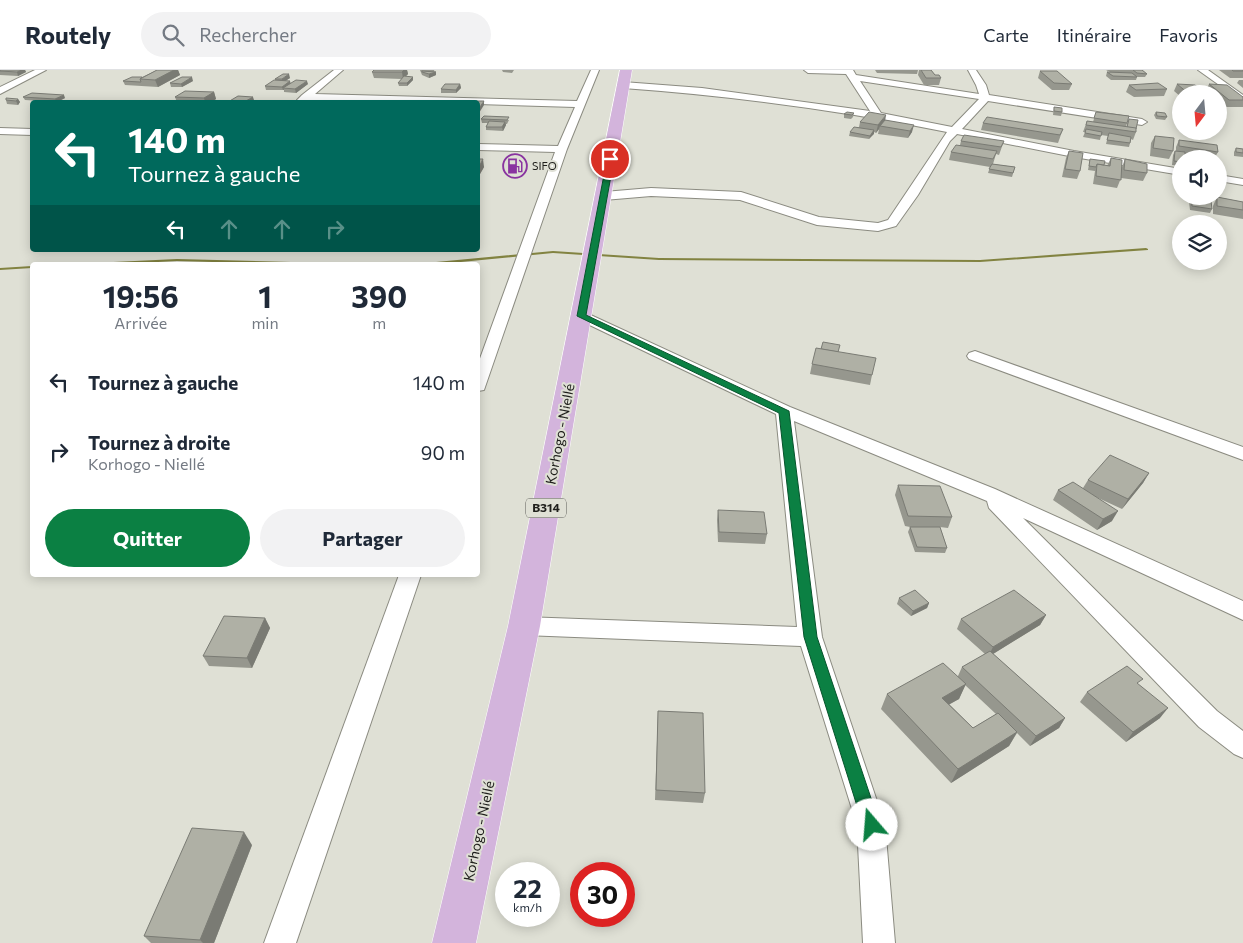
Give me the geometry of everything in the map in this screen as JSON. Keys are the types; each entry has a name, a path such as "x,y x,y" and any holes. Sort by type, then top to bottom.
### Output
{"main road":[{"name":"Korhogo - Niellé","path":"454,943 524,626 604,196 624,77"}],"street":[{"path":"0,91 42,70"},
{"path":"302,100 339,70"},
{"path":"480,380 562,149 595,70"},
{"path":"808,70 850,72 985,99 1142,122"},
{"path":"972,70 981,85 985,99"},
{"path":"1202,70 1243,99"},
{"path":"850,72 878,115"},
{"path":"624,77 702,91 878,115 1074,154 1172,170"},
{"path":"604,196 651,192 741,196 816,221 878,228 892,223 912,195 946,139 985,99"},
{"path":"480,103 580,104"},
{"path":"0,131 30,132"},
{"path":"480,147 562,149"},
{"path":"1227,179 1243,182"},
{"path":"582,316 784,411 988,494 1243,611"},
{"path":"975,356 1243,454"},
{"path":"784,411 810,637 872,825 879,943"},
{"path":"988,494 1208,719 1243,746"},
{"path":"280,943 409,577"},
{"path":"524,626 810,637"}],"building":[{"path":"0,70 22,70 17,72"},
{"path":"157,70 174,70 155,80 140,79"},
{"path":"374,70 404,70 402,72 372,72"},
{"path":"921,70 931,70 941,78 926,78"},
{"path":"1133,70 1142,70 1147,74 1137,73"},
{"path":"422,71 436,72 429,74"},
{"path":"1040,71 1057,71 1072,84 1054,83"},
{"path":"1107,72 1132,73 1137,77 1113,76"},
{"path":"283,74 289,74 282,79 275,79"},
{"path":"404,76 413,77 407,83 398,83"},
{"path":"132,77 142,77 140,79 141,82 123,81"},
{"path":"182,77 192,77 181,84 170,83"},
{"path":"274,80 290,81 282,87 265,86"},
{"path":"296,80 307,81 295,89 283,88"},
{"path":"1158,83 1167,89 1136,90 1129,85"},
{"path":"445,84 460,84 456,90 441,89"},
{"path":"1228,86 1243,97 1243,100 1229,100"},
{"path":"185,91 214,92 204,98 175,97"},
{"path":"32,93 64,95 55,99 23,97"},
{"path":"238,96 253,97 248,100 231,100"},
{"path":"6,98 18,99 16,101 6,100"},
{"path":"1054,107 1062,108 1062,112 1054,111"},
{"path":"847,112 854,113 852,115 844,114"},
{"path":"869,112 886,115 878,125 860,122"},
{"path":"1096,112 1129,116 1127,123 1094,118"},
{"path":"1156,112 1165,113 1167,117 1157,116"},
{"path":"484,116 509,117 507,120 481,119"},
{"path":"987,117 1063,129 1060,135 983,123"},
{"path":"1129,119 1138,120 1136,129 1127,127"},
{"path":"885,120 914,125 910,131 880,126"},
{"path":"489,121 505,122 502,127 486,127"},
{"path":"1087,121 1136,128 1136,132 1086,125"},
{"path":"854,127 874,130 870,136 850,132"},
{"path":"1086,129 1102,132 1101,136 1085,133"},
{"path":"1109,133 1131,137 1130,143 1107,140"},
{"path":"964,135 1004,141 1001,147 961,141"},
{"path":"1155,136 1172,138 1174,140 1172,151 1153,148"},
{"path":"1179,140 1217,145 1218,150 1205,150 1179,146"},
{"path":"956,145 997,151 993,159 951,152"},
{"path":"1236,148 1243,149 1243,153 1236,152"},
{"path":"1069,151 1083,153 1080,171 1065,169"},
{"path":"1111,158 1122,160 1121,180 1096,176 1097,164 1110,166"},
{"path":"1090,159 1105,161 1104,165 1089,166"},
{"path":"1125,159 1147,164 1147,173 1124,170"},
{"path":"992,164 1015,167 1013,173 989,169"},
{"path":"1227,199 1243,202 1243,210 1217,206 1227,205"},
{"path":"1212,205 1212,209 1192,206"},
{"path":"823,342 840,345 838,352 821,349"},
{"path":"816,348 876,358 872,375 812,364"},
{"path":"1110,455 1149,473 1128,499 1088,480"},
{"path":"1073,482 1118,511 1103,519 1058,490"},
{"path":"898,485 940,486 952,517 908,516"},
{"path":"718,510 764,512 767,534 719,532"},
{"path":"910,527 940,527 947,548 917,547"},
{"path":"915,590 929,603 913,611 899,598"},
{"path":"1014,590 1046,615 993,647 961,619"},
{"path":"224,616 265,618 247,658 203,656"},
{"path":"990,651 1065,718 1036,736 962,667"},
{"path":"943,663 966,684 942,698 973,728 998,713 1017,732 958,769 887,694"},
{"path":"1127,666 1143,679 1137,683 1168,708 1133,732 1087,692"},
{"path":"658,711 703,713 705,793 656,790"},
{"path":"192,828 244,832 200,940 144,936"}],"waterway":[{"path":"447,262 553,252 659,259 980,261 1146,249"},
{"path":"135,262 177,260 252,262"},
{"path":"0,269 30,267"}],"place":[{"name":"SIFO","path":"515,166"}],"route":[{"path":"610,159 582,316 784,411 810,637 872,825"}]}
